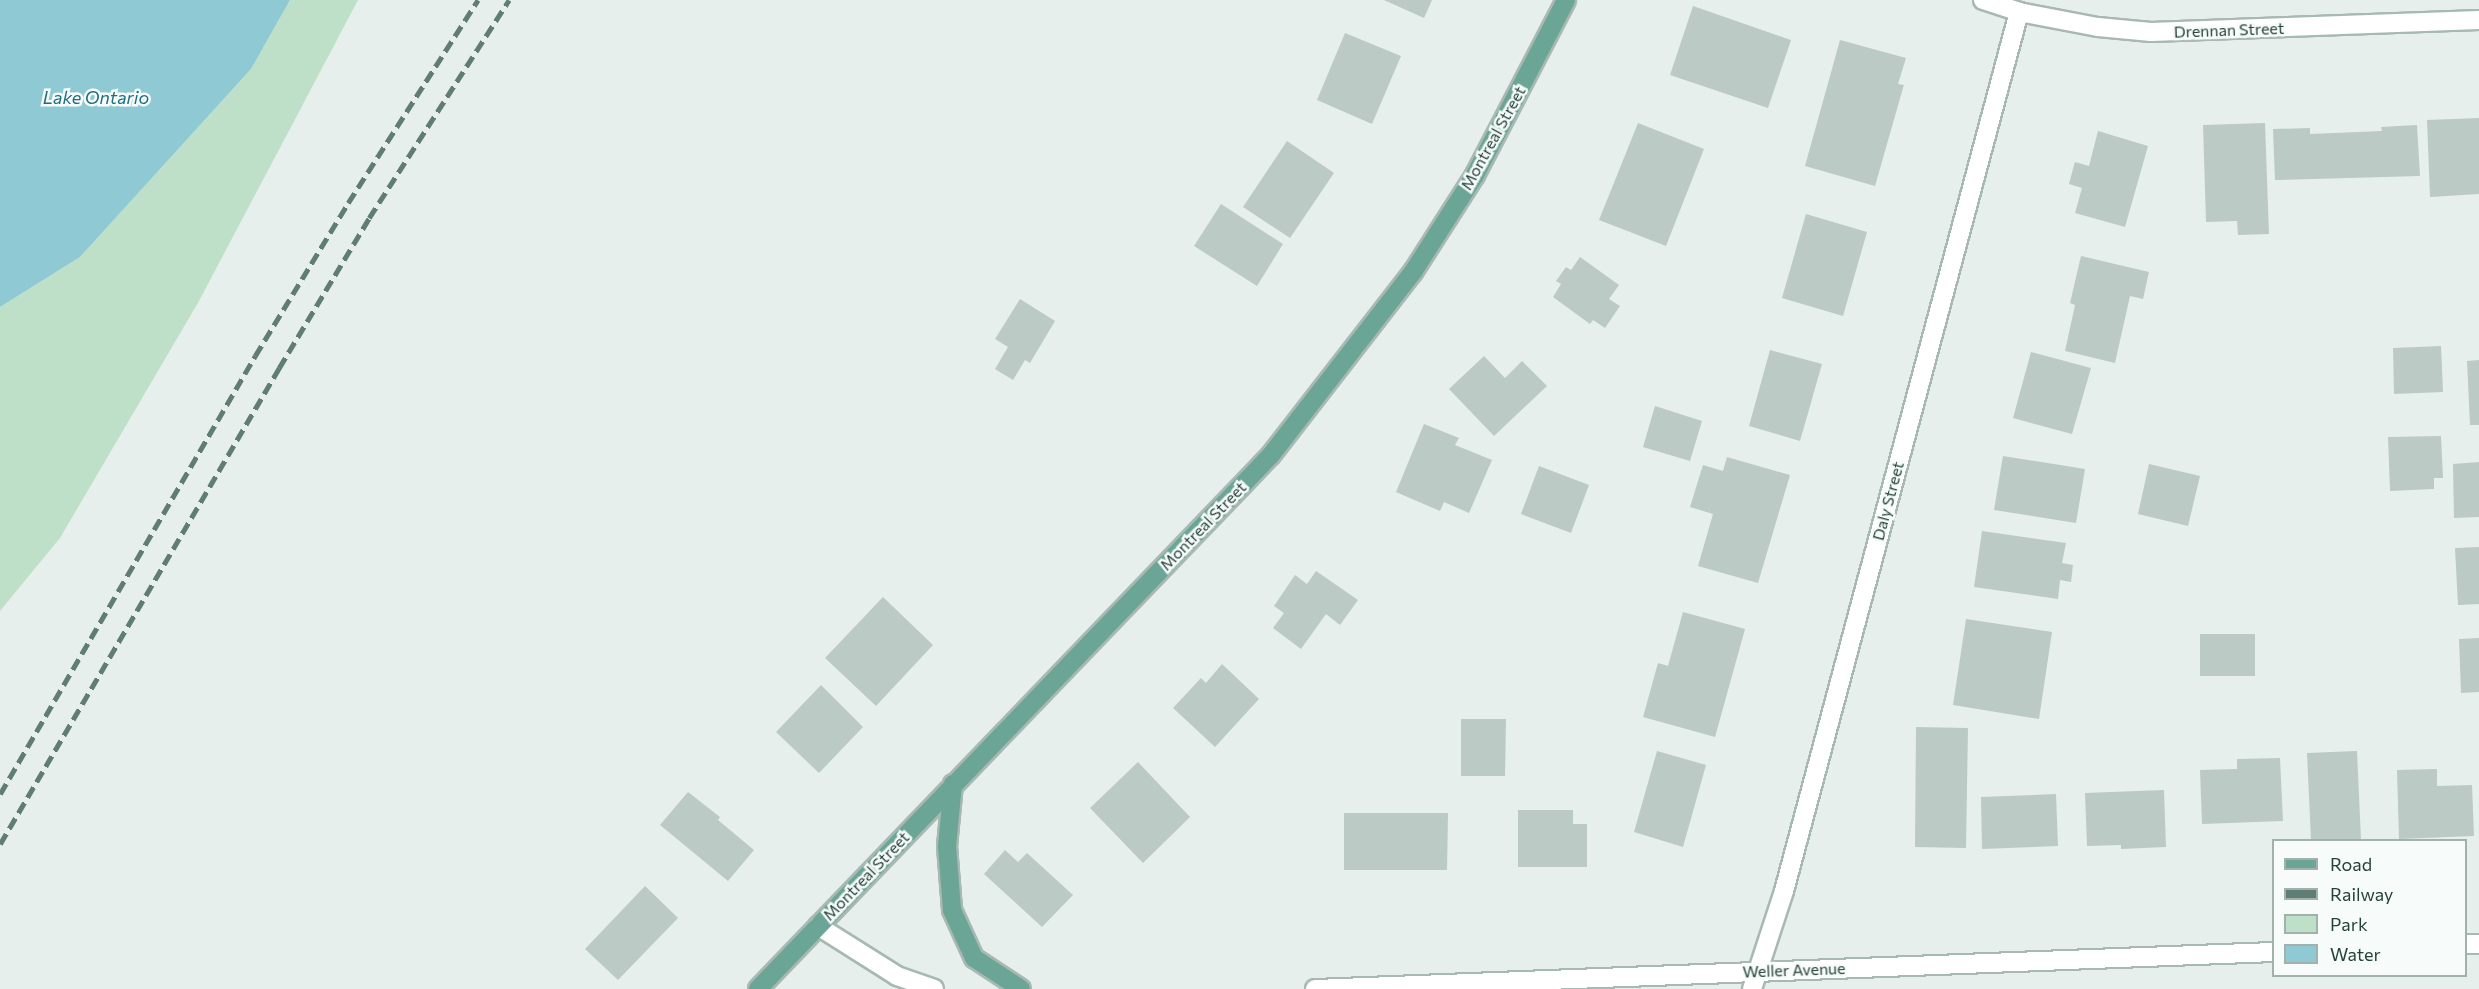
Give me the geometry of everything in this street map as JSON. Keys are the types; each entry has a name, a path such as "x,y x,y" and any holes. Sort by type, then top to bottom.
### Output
{"main road":[{"name":"Montreal Street","path":"758,989 1271,456 1413,272 1475,175 1566,0"},
{"path":"953,784 947,846 952,909 974,958 1021,989"}],"street":[{"name":"Drennan Street","path":"1983,0 2019,12 2098,27 2151,32 2479,20"},
{"name":"Daly Street","path":"1755,980 1787,880 2019,12"},
{"path":"818,926 897,976 934,989"},
{"name":"Weller Avenue","path":"1316,989 1755,980 2272,952"}],"green space":[{"path":"290,0 358,0 199,301 60,538 0,611 0,307 80,257 251,69"}],"water":[{"name":"Lake Ontario","path":"0,0 290,0 251,69 80,257 0,307"}],"building":[{"path":"1384,0 1432,0 1424,18"},
{"path":"1693,6 1791,40 1768,108 1670,75"},
{"path":"1345,33 1401,56 1372,124 1317,100"},
{"path":"1840,40 1906,58 1898,84 1904,85 1875,186 1805,166"},
{"path":"2479,118 2479,194 2430,197 2427,120"},
{"path":"1638,123 1704,149 1666,246 1599,220"},
{"path":"2265,123 2269,234 2238,235 2237,221 2206,222 2203,125"},
{"path":"2417,125 2420,176 2275,180 2273,129 2310,128 2310,134 2382,131 2381,127"},
{"path":"2098,131 2148,146 2125,227 2075,213 2082,188 2069,184 2074,165 2075,162 2089,166"},
{"path":"1287,141 1334,173 1290,238 1243,207"},
{"path":"1221,204 1283,244 1257,286 1194,246"},
{"path":"1806,214 1867,232 1843,316 1782,298"},
{"path":"2081,256 2149,272 2143,299 2130,296 2115,363 2065,351 2075,305 2070,303"},
{"path":"1580,257 1619,285 1609,299 1620,306 1605,328 1593,320 1590,324 1553,297 1561,284 1556,281 1566,267 1571,270"},
{"path":"1020,299 1055,321 1030,363 1025,360 1013,380 995,369 1008,347 995,339"},
{"path":"2441,346 2443,392 2394,394 2393,348"},
{"path":"1770,350 1822,364 1800,441 1749,426"},
{"path":"2031,352 2091,368 2072,434 2013,418"},
{"path":"1484,356 1505,378 1522,361 1547,386 1494,436 1449,389"},
{"path":"2479,360 2479,425 2470,425 2467,361"},
{"path":"1655,406 1702,421 1690,461 1643,447"},
{"path":"1424,424 1459,438 1455,445 1492,460 1469,513 1444,502 1440,511 1396,492"},
{"path":"2441,436 2443,478 2434,478 2434,489 2390,491 2388,437"},
{"path":"2003,456 2085,469 2076,523 1994,510"},
{"path":"1727,457 1790,475 1758,583 1698,566 1713,514 1690,507 1703,465 1723,471"},
{"path":"2479,462 2479,517 2454,518 2453,464"},
{"path":"2149,464 2200,476 2188,526 2138,514"},
{"path":"1539,466 1589,485 1571,533 1521,514"},
{"path":"1982,531 2066,543 2062,563 2073,565 2071,582 2060,580 2058,599 1974,587"},
{"path":"2479,547 2479,604 2458,605 2455,548"},
{"path":"1316,571 1358,600 1340,625 1326,614 1301,649 1273,628 1284,613 1274,606 1295,575 1307,584"},
{"path":"883,597 933,645 876,706 825,658"},
{"path":"1683,612 1745,629 1715,737 1643,717 1658,663 1668,666"},
{"path":"1966,619 2052,632 2039,719 1953,705"},
{"path":"2200,634 2255,634 2255,676 2200,676"},
{"path":"2479,638 2479,692 2461,693 2459,639"},
{"path":"1222,664 1259,699 1215,747 1173,708 1201,678 1206,683"},
{"path":"821,685 863,727 819,773 776,732"},
{"path":"1461,719 1506,719 1505,776 1461,776"},
{"path":"1916,727 1968,728 1966,848 1915,847"},
{"path":"1657,751 1706,765 1683,847 1634,832"},
{"path":"2357,751 2361,839 2311,839 2307,753"},
{"path":"2280,758 2283,821 2202,824 2200,770 2237,769 2237,759"},
{"path":"1138,762 1190,817 1143,863 1090,808"},
{"path":"2437,769 2437,786 2472,785 2474,836 2399,839 2397,770"},
{"path":"2164,790 2166,847 2121,849 2121,845 2087,846 2085,793"},
{"path":"688,792 720,817 718,820 754,850 728,881 660,825"},
{"path":"2056,794 2058,846 1982,849 1981,797"},
{"path":"1518,810 1573,810 1573,824 1587,824 1587,867 1518,867"},
{"path":"1344,813 1448,813 1447,870 1344,870"},
{"path":"1005,850 1018,862 1027,853 1073,895 1042,927 984,874"},
{"path":"645,886 678,918 618,980 585,949"}],"railway":[{"path":"0,794 255,356 348,203 478,0"},
{"path":"0,844 369,218 509,0"}]}
